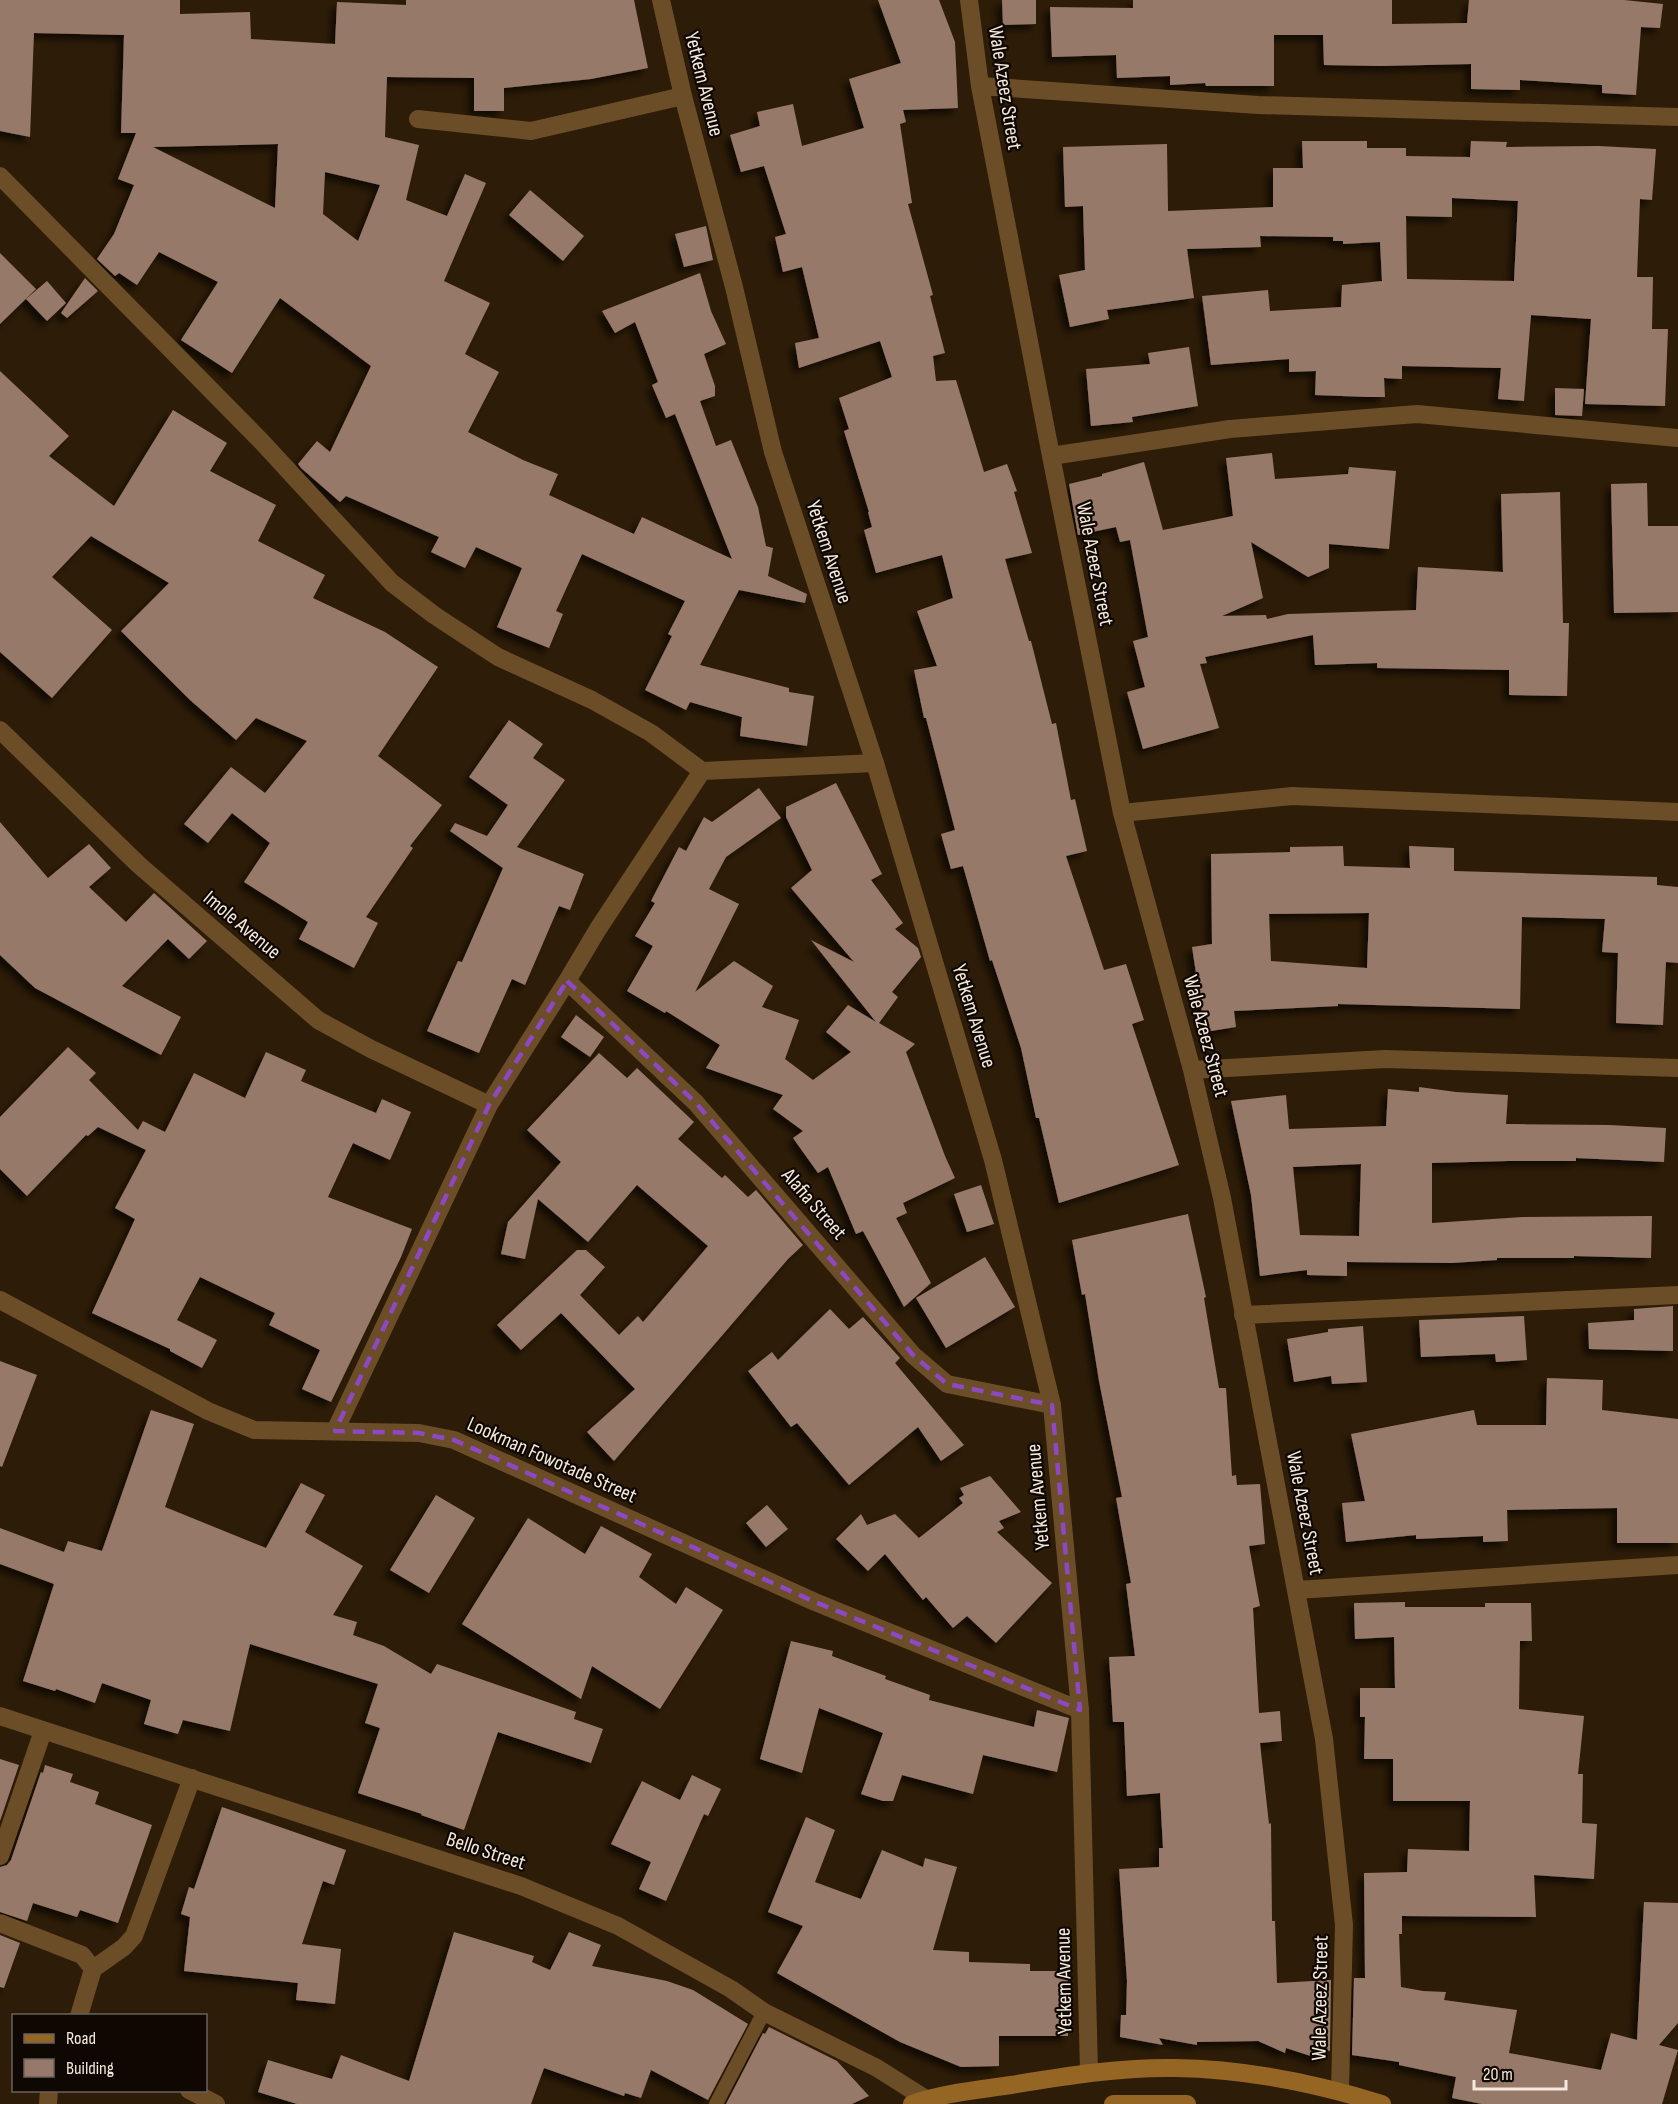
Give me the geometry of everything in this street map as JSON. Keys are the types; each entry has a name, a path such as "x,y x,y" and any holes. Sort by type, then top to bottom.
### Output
{"main road":[{"path":"919,2102 1089,2072 1175,2068 1255,2074 1340,2091 1382,2104"},
{"path":"1113,2104 1187,2104"}],"street":[{"name":"Yetkem Avenue","path":"661,0 683,96 734,287 773,452 875,763 993,1160 1052,1405 1080,1710 1089,2072"},
{"name":"Wale Azeez Street","path":"969,0 980,86 1122,813 1192,1070 1222,1198 1324,1739 1344,1925 1340,2091"},
{"path":"980,86 1258,105 1678,117"},
{"path":"418,118 531,131 683,96"},
{"path":"0,176 262,442 392,583 434,615 498,657 592,700 651,733 702,771 875,763"},
{"path":"1051,456 1230,429 1417,414 1678,438"},
{"name":"Imole Avenue","path":"0,730 139,865 318,1020 371,1049 489,1105"},
{"path":"335,1431 489,1105 598,929 702,771"},
{"path":"1122,813 1292,796 1678,812"},
{"name":"Alafia Street","path":"567,981 696,1102 913,1355 947,1384 1052,1405"},
{"path":"1192,1070 1385,1059 1678,1068"},
{"path":"1243,1315 1678,1295"},
{"name":"Lookman Fowotade Street","path":"0,1300 208,1411 254,1430 419,1433 454,1440 816,1602 1080,1710"},
{"path":"1297,1590 1678,1564"},
{"name":"Bello Street","path":"0,1716 521,1886 618,1926 731,1989 764,2013 877,2068 919,2102"},
{"path":"0,1856 43,1731"},
{"path":"79,2014 93,1969 124,1947 134,1936 192,1778"},
{"path":"0,1923 82,1955 93,1969"},
{"path":"191,2092 216,2104"}],"lane":[{"path":"716,2104 764,2013"}],"highlighted area":[{"path":"567,981 696,1103 913,1355 947,1384 1052,1405 1080,1710 815,1602 454,1440 419,1433 335,1431 489,1105"}],"building":[{"path":"0,0 180,0 180,14 250,12 251,39 335,44 337,2 406,5 406,0 634,0 648,68 591,79 504,88 504,111 474,111 474,78 387,77 385,137 419,145 406,200 447,216 465,174 486,183 444,281 490,303 465,354 499,372 468,432 523,460 558,474 549,495 634,534 642,517 732,559 675,414 666,418 652,385 658,382 635,322 615,333 602,311 700,273 711,311 726,344 704,354 715,386 715,396 700,401 716,446 731,440 758,507 766,546 773,548 768,576 807,594 805,603 739,590 700,665 789,688 789,692 814,696 807,746 740,736 742,717 690,702 686,710 645,690 672,636 668,634 685,601 582,554 556,611 563,614 549,648 497,627 522,568 476,547 465,568 431,552 439,537 346,496 340,502 298,464 317,441 330,452 371,366 280,298 232,373 181,340 218,282 159,252 137,285 119,273 115,276 97,259 114,234 134,185 118,179 136,133 121,133 124,35 34,33 30,137 0,131","holes":["278,144 275,208 153,147","325,172 380,185 358,241 323,214"]},
{"path":"878,0 939,0 955,42 958,108 903,110 906,122 900,124 912,203 908,204 933,295 930,296 945,353 933,356 936,381 956,380 984,472 1007,464 1017,491 1014,492 1032,553 1005,559 1029,641 1031,641 1052,724 1056,723 1071,800 1075,799 1087,851 1066,856 1104,970 1126,964 1144,1020 1132,1024 1179,1165 1059,1203 1039,1118 1036,1118 1021,1048 992,960 990,961 963,866 951,869 941,834 955,830 926,718 924,718 914,670 937,666 917,611 953,598 942,555 876,573 864,530 872,527 844,431 849,429 839,398 892,377 880,341 799,368 795,343 819,338 802,267 783,272 775,237 786,234 764,166 741,172 730,135 760,126 757,112 793,104 802,146 864,128 849,79 901,63"},
{"path":"1002,0 1036,0 1036,24 1003,25"},
{"path":"1133,0 1392,0 1392,24 1467,23 1469,0 1624,0 1663,4 1660,28 1641,27 1636,95 1602,93 1602,85 1520,80 1520,90 1471,89 1471,64 1324,65 1323,35 1274,35 1274,86 1206,86 1205,83 1170,85 1170,76 1117,78 1116,55 1052,57 1050,7 1133,8"},
{"path":"1302,141 1367,141 1367,148 1406,148 1406,156 1470,157 1471,141 1507,142 1506,147 1599,146 1656,149 1652,200 1640,199 1637,277 1653,277 1652,329 1668,329 1665,406 1585,404 1591,319 1531,315 1524,401 1498,399 1501,368 1402,366 1402,379 1384,378 1385,397 1368,397 1315,395 1316,371 1289,372 1289,359 1211,365 1202,296 1268,290 1270,311 1341,307 1342,285 1382,281 1380,242 1343,244 1343,241 1333,241 1333,237 1260,236 1261,247 1187,249 1194,298 1107,310 1109,319 1070,327 1059,275 1085,270 1083,206 1065,207 1063,147 1167,144 1168,211 1273,207 1273,168 1303,168","holes":["1452,198 1518,201 1514,281 1407,279 1406,216 1452,217"]},
{"path":"530,190 584,236 563,261 509,215"},
{"path":"706,226 713,260 684,267 675,234"},
{"path":"0,253 36,289 0,324"},
{"path":"85,278 98,291 67,318 61,313"},
{"path":"47,281 66,303 47,321 26,299"},
{"path":"1189,347 1198,406 1132,417 1133,422 1091,426 1086,369 1150,364 1148,353"},
{"path":"0,371 69,436 49,456 114,506 173,410 227,443 210,471 276,505 258,541 325,575 313,598 385,632 438,667 378,756 442,805 410,846 413,848 366,917 378,923 354,968 299,939 308,922 244,882 270,843 232,813 208,843 184,824 231,767 265,793 307,741 256,718 236,740 190,700 121,631 169,583 91,536 52,577 112,630 52,698 0,652"},
{"path":"1555,388 1584,389 1582,416 1555,415"},
{"path":"1272,453 1275,479 1348,474 1349,467 1396,471 1389,549 1329,544 1329,568 1308,577 1251,542 1263,598 1222,616 1266,615 1267,619 1288,614 1416,610 1418,567 1503,572 1501,494 1560,492 1563,623 1569,623 1567,696 1509,695 1509,670 1377,668 1377,663 1315,665 1313,635 1205,657 1207,663 1200,664 1219,728 1143,749 1127,692 1145,687 1133,641 1148,637 1130,540 1120,542 1116,527 1078,535 1069,484 1144,462 1163,530 1233,516 1226,458"},
{"path":"1647,483 1648,526 1678,526 1678,612 1614,613 1611,484"},
{"path":"509,720 543,744 533,758 565,780 517,847 584,874 570,910 559,906 525,985 512,979 479,1053 427,1031 458,961 462,962 503,868 450,831 455,823 487,836 508,805 469,777"},
{"path":"836,783 882,874 871,880 903,923 895,929 918,948 921,957 892,992 898,997 879,1023 915,1044 906,1052 955,1178 903,1203 907,1213 896,1218 931,1283 904,1307 863,1231 856,1234 828,1167 818,1173 793,1138 803,1131 773,1109 783,1095 706,1068 720,1045 666,1011 665,1013 627,991 653,946 635,936 655,903 651,901 679,847 686,851 704,817 712,822 759,788 781,818 726,857 709,889 739,904 695,992 734,961 773,986 762,1007 799,1020 785,1059 813,1080 851,1052 826,1032 848,1005 876,1022 811,940 854,962 791,888 812,870 786,817 786,807"},
{"path":"0,822 48,878 89,844 111,868 89,887 126,922 154,893 207,941 189,959 168,939 122,986 181,1017 161,1055 35,988 0,955"},
{"path":"1343,846 1344,866 1410,868 1409,846 1454,848 1454,871 1657,877 1657,885 1678,887 1678,963 1666,962 1663,1025 1616,1023 1618,953 1602,952 1605,919 1522,917 1520,1009 1338,1004 1338,1006 1234,1011 1236,1027 1205,1032 1192,947 1212,944 1211,854 1290,852 1290,847","holes":["1369,913 1367,968 1271,961 1269,914"]},
{"path":"576,1015 604,1037 590,1057 561,1037"},
{"path":"68,1047 96,1073 89,1080 138,1130 143,1121 165,1132 194,1073 245,1098 266,1052 306,1070 301,1081 376,1113 382,1099 411,1112 390,1160 353,1143 328,1197 412,1229 401,1257 331,1402 302,1389 320,1350 269,1325 275,1313 200,1277 177,1320 217,1340 202,1368 170,1349 92,1313 135,1219 115,1208 146,1150 98,1127 88,1136 86,1135 27,1196 0,1169 0,1117"},
{"path":"599,1053 627,1078 637,1068 694,1122 678,1139 722,1178 725,1175 748,1197 756,1190 803,1245 788,1259 614,1461 587,1432 635,1389 561,1313 521,1350 497,1325 577,1250 586,1250 605,1267 580,1295 619,1335 638,1316 643,1322 708,1246 637,1185 588,1242 538,1199 525,1259 501,1254 508,1222 561,1162 527,1130"},
{"path":"1419,1087 1508,1095 1506,1124 1666,1128 1664,1162 1576,1158 1576,1161 1432,1163 1432,1223 1523,1217 1652,1216 1651,1258 1574,1256 1574,1258 1497,1258 1497,1260 1452,1263 1347,1262 1347,1276 1307,1275 1307,1270 1260,1276 1251,1195 1231,1101 1286,1095 1289,1129 1386,1126 1388,1089 1419,1092","holes":["1361,1164 1359,1236 1300,1235 1293,1167"]},
{"path":"981,1185 994,1224 967,1232 954,1194"},
{"path":"1188,1214 1206,1297 1204,1298 1219,1388 1226,1388 1232,1476 1236,1475 1237,1485 1260,1484 1265,1544 1249,1546 1260,1606 1253,1608 1259,1713 1280,1711 1282,1741 1260,1743 1269,1824 1271,1823 1272,1921 1275,1921 1277,1983 1331,1980 1330,2051 1324,2050 1323,2060 1286,2048 1285,2053 1258,2041 1197,2042 1197,2045 1159,2038 1163,2045 1120,2037 1121,2015 1126,2015 1127,1981 1119,1869 1159,1867 1159,1848 1163,1848 1160,1793 1127,1796 1124,1722 1113,1722 1109,1657 1135,1656 1126,1584 1131,1583 1116,1498 1122,1497 1099,1381 1085,1294 1082,1295 1072,1240"},
{"path":"985,1257 1015,1307 946,1348 916,1298"},
{"path":"1673,1306 1673,1351 1589,1349 1588,1323 1634,1320 1634,1309"},
{"path":"830,1309 849,1329 863,1317 900,1358 895,1363 964,1445 941,1461 918,1427 849,1485 797,1423 791,1427 748,1371 772,1352 778,1360"},
{"path":"1524,1316 1527,1360 1496,1362 1495,1354 1421,1357 1419,1320"},
{"path":"1363,1326 1367,1382 1332,1384 1331,1376 1294,1382 1287,1339 1328,1332 1328,1329"},
{"path":"0,1361 37,1375 2,1467 0,1466"},
{"path":"1547,1378 1603,1380 1602,1410 1678,1419 1678,1543 1617,1543 1617,1508 1507,1510 1508,1541 1483,1542 1483,1536 1416,1539 1416,1535 1346,1542 1342,1503 1365,1501 1351,1434 1474,1410 1477,1425 1546,1425"},
{"path":"151,1410 194,1424 165,1507 266,1548 301,1483 325,1495 305,1532 363,1566 333,1615 357,1622 353,1635 384,1646 431,1674 437,1664 576,1712 574,1719 603,1729 591,1763 498,1732 464,1830 358,1793 380,1728 365,1723 378,1684 250,1644 230,1731 183,1720 178,1734 144,1724 151,1700 102,1683 95,1703 56,1689 55,1691 23,1681 54,1584 0,1564 0,1528 64,1552 68,1541 102,1551"},
{"path":"990,1476 1021,1512 999,1521 1004,1528 997,1532 1052,1583 996,1643 967,1616 953,1628 926,1597 923,1600 885,1554 868,1571 836,1539 861,1514 867,1525 895,1514 919,1538 963,1503 959,1498 964,1495 960,1488"},
{"path":"436,1495 475,1518 429,1593 390,1570"},
{"path":"767,1505 788,1529 766,1547 746,1523"},
{"path":"528,1518 585,1554 601,1526 652,1554 639,1577 676,1604 686,1587 723,1610 660,1709 592,1666 581,1699 462,1624"},
{"path":"1405,1602 1405,1607 1485,1607 1485,1603 1531,1603 1532,1641 1520,1641 1519,1709 1584,1716 1578,1774 1583,1774 1582,1823 1597,1824 1594,1879 1534,1875 1536,1917 1402,1916 1402,1934 1399,1934 1401,1987 1446,1992 1444,2000 1517,2010 1509,2053 1601,2070 1611,2033 1637,2040 1644,1902 1678,1903 1678,2023 1659,2045 1678,2050 1662,2104 1482,2104 1452,2098 1456,2077 1399,2065 1399,2062 1352,2055 1354,1978 1365,1978 1364,1873 1407,1872 1408,1849 1469,1851 1470,1801 1393,1801 1393,1759 1364,1759 1365,1717 1360,1717 1360,1688 1395,1688 1394,1637 1355,1639 1354,1603"},
{"path":"791,1641 833,1651 832,1656 930,1695 929,1700 1034,1727 1037,1710 1069,1718 1057,1772 983,1755 973,1794 902,1775 893,1801 883,1801 861,1794 883,1733 819,1708 802,1773 760,1759"},
{"path":"0,1759 19,1765 0,1821"},
{"path":"45,1765 73,1774 70,1782 99,1792 95,1804 152,1825 118,1923 80,1910 77,1917 33,1903 27,1921 0,1912 0,1867 7,1865 11,1860"},
{"path":"692,1775 721,1789 708,1816 704,1814 666,1901 639,1889 651,1862 611,1844 642,1781 680,1800"},
{"path":"222,1807 346,1850 334,1885 323,1881 302,1944 341,1949 335,2004 296,2000 298,1983 184,1971 190,1917 181,1914 189,1887 194,1889"},
{"path":"806,1817 835,1830 815,1882 861,1899 882,1850 923,1867 925,1858 957,1867 933,1950 969,1952 969,1962 1030,1964 1030,1971 1068,1971 1068,2036 999,2036 999,2066 961,2067 900,2042 777,1973 803,1926 768,1912"},
{"path":"454,1932 534,1956 532,1962 550,1970 569,1932 601,1945 592,1966 667,1981 693,1990 748,2024 708,2100 651,2070 641,2098 625,2093 624,2096 544,2068 531,2104 297,2104 258,2092 268,2060 332,2079 341,2055 409,2081"},
{"path":"0,1935 20,1943 4,1988 0,1987"},
{"path":"769,2027 837,2061 869,2096 852,2104 726,2104 763,2033 765,2034"}]}
